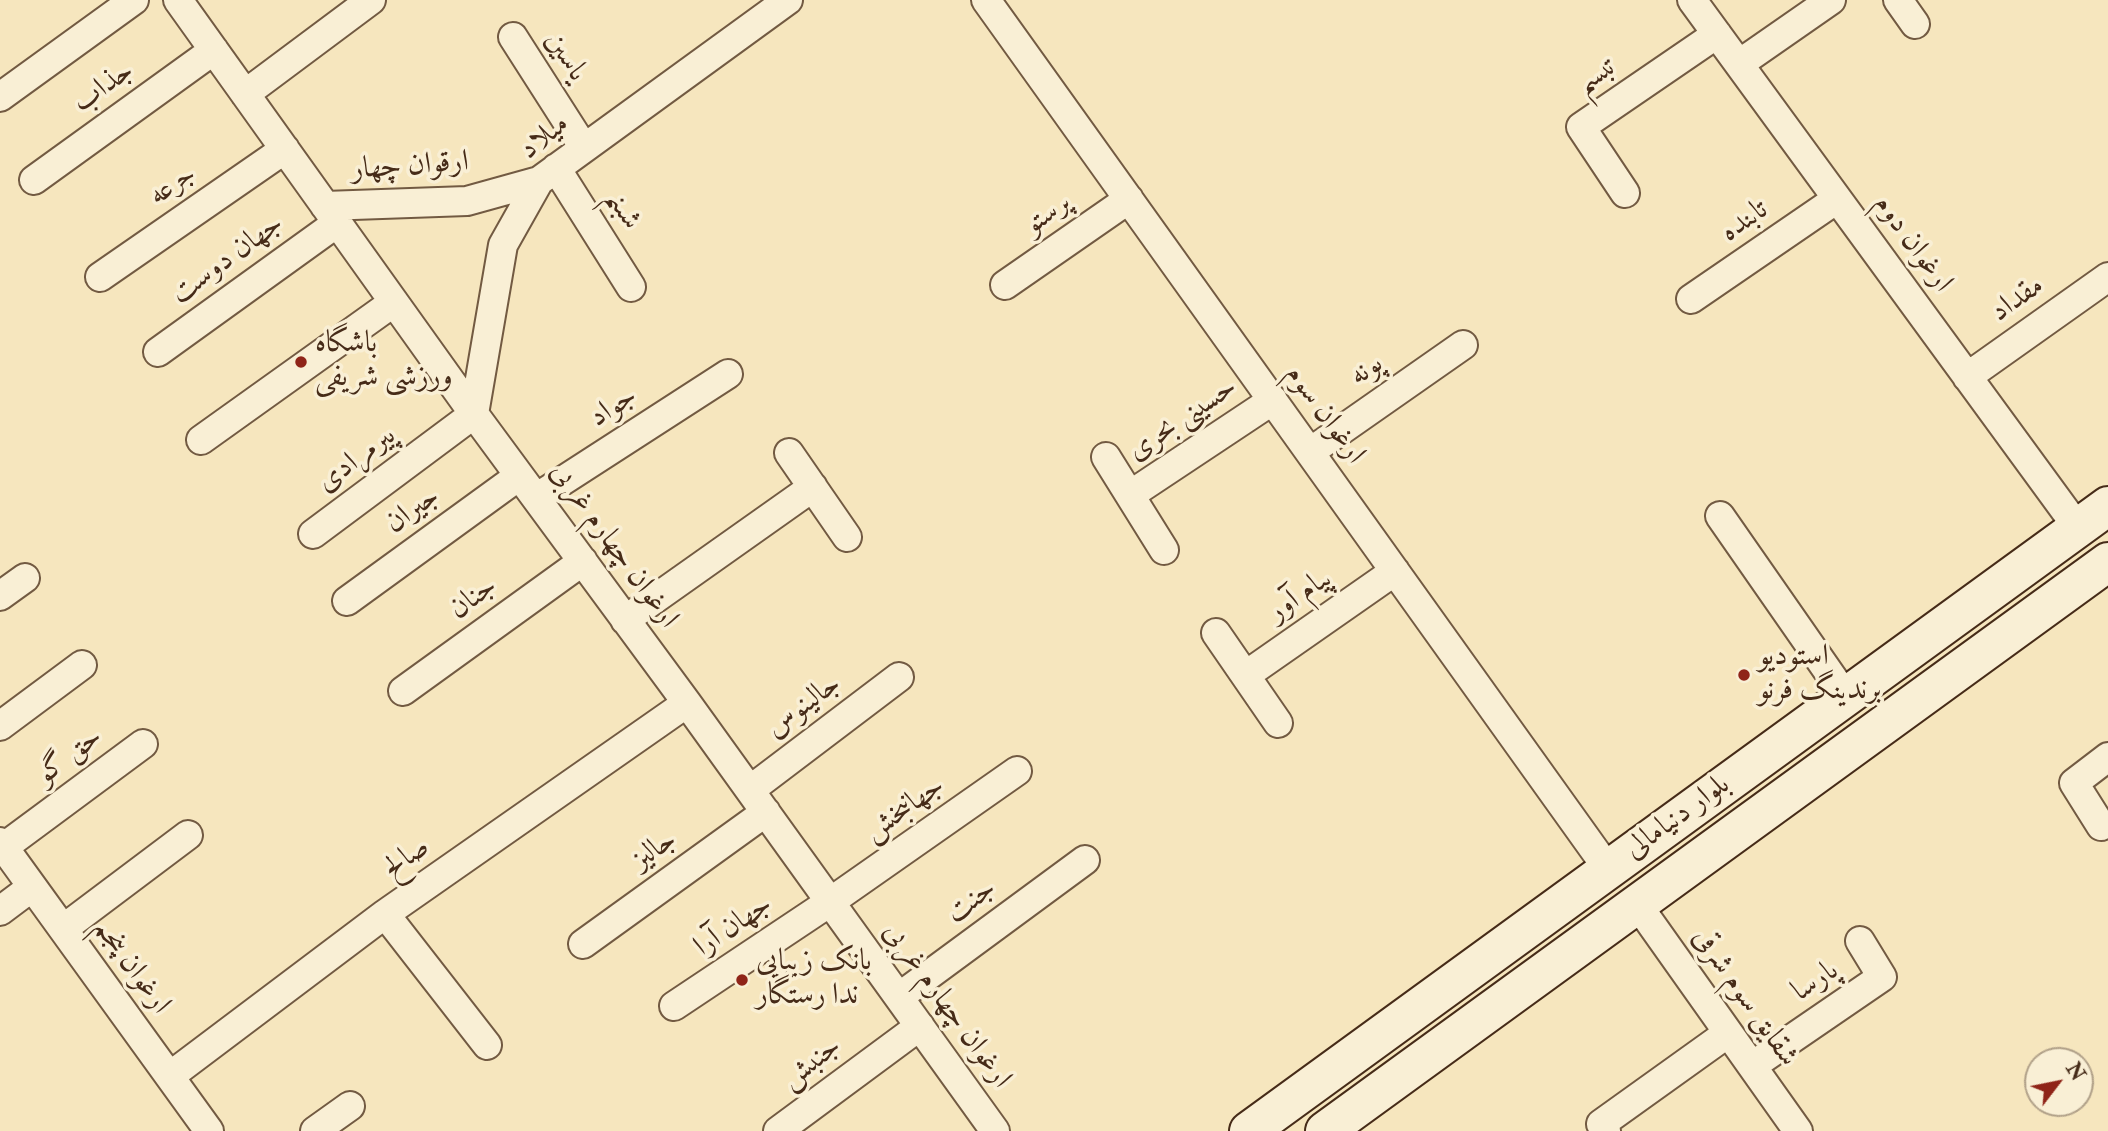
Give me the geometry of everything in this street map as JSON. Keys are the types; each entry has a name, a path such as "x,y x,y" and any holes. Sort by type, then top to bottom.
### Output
{"main road":[{"name":"بلوار دنیامالی","path":"1249,1131 2093,517"},
{"name":"بلوار دنیامالی","path":"1325,1131 2106,568"}],"street":[{"path":"0,97 134,0"},
{"path":"245,93 371,0"},
{"name":"میلاد","path":"474,414 503,245 548,175 787,0"},
{"name":"ارغوان سوم","path":"986,0 1608,869"},
{"name":"ارغوان دوم","path":"1692,0 1967,377 2093,517"},
{"path":"1739,64 1831,0"},
{"path":"1898,0 1915,24"},
{"name":"ارغوان چهارم غربی","path":"184,2 214,50 474,414 758,801 995,1131"},
{"name":"تبسم","path":"1625,193 1581,127 1717,34"},
{"name":"یاسین","path":"513,37 584,148"},
{"name":"جذاب","path":"34,180 214,50"},
{"name":"جرعه","path":"100,277 285,149"},
{"name":"ارقوان چهار","path":"331,214 467,201 548,175"},
{"name":"شبنم","path":"548,175 631,287"},
{"name":"پرستو","path":"1005,285 1129,199"},
{"name":"تابنده","path":"1691,299 1837,199"},
{"name":"جهان دوست","path":"158,352 331,214"},
{"name":"مقداد","path":"1967,377 2108,277"},
{"path":"201,440 394,302"},
{"name":"پونه","path":"1310,452 1463,345"},
{"name":"جواد","path":"536,498 728,374"},
{"name":"حسینی بحری","path":"1130,495 1273,400"},
{"name":"پیرمرادی","path":"313,534 474,414"},
{"path":"789,453 847,537"},
{"name":"حسینی بحری","path":"1106,457 1164,550"},
{"name":"جیران","path":"347,601 519,475"},
{"path":"625,620 813,487"},
{"path":"1720,516 1846,697"},
{"name":"جنان","path":"403,691 583,561"},
{"name":"پیام آور","path":"1246,675 1395,571"},
{"path":"0,596 25,578"},
{"path":"1216,633 1278,723"},
{"path":"0,726 82,665"},
{"name":"جالینوس","path":"758,801 899,677"},
{"name":"صالح","path":"170,1076 385,914 687,704"},
{"name":"حق گو","path":"2,844 142,744"},
{"path":"2101,826 2074,783 2108,758"},
{"name":"جهانبخش","path":"830,902 1017,771"},
{"name":"جالیز","path":"583,944 758,801"},
{"path":"63,929 188,835"},
{"name":"ارغوان پنجم","path":"2,844 209,1131"},
{"name":"جنت","path":"899,998 1085,860"},
{"path":"0,911 32,887"},
{"name":"جهان آرا","path":"674,1006 830,902"},
{"name":"شقایق سوم شرقی","path":"1637,904 1752,1066 1789,1128"},
{"path":"385,914 487,1045"},
{"name":"پارسا","path":"1752,1066 1882,977 1860,941"},
{"name":"جنبش","path":"778,1131 919,1026"},
{"path":"1606,1131 1601,1124 1728,1033"},
{"path":"315,1131 350,1106"}],"place":[{"name":"باشگاه ورزشی شریفی","path":"301,362"},
{"name":"استودیو برندینگ فرنو","path":"1744,675"},
{"name":"بانک زیبایی ندا رستگار","path":"742,980"}]}
